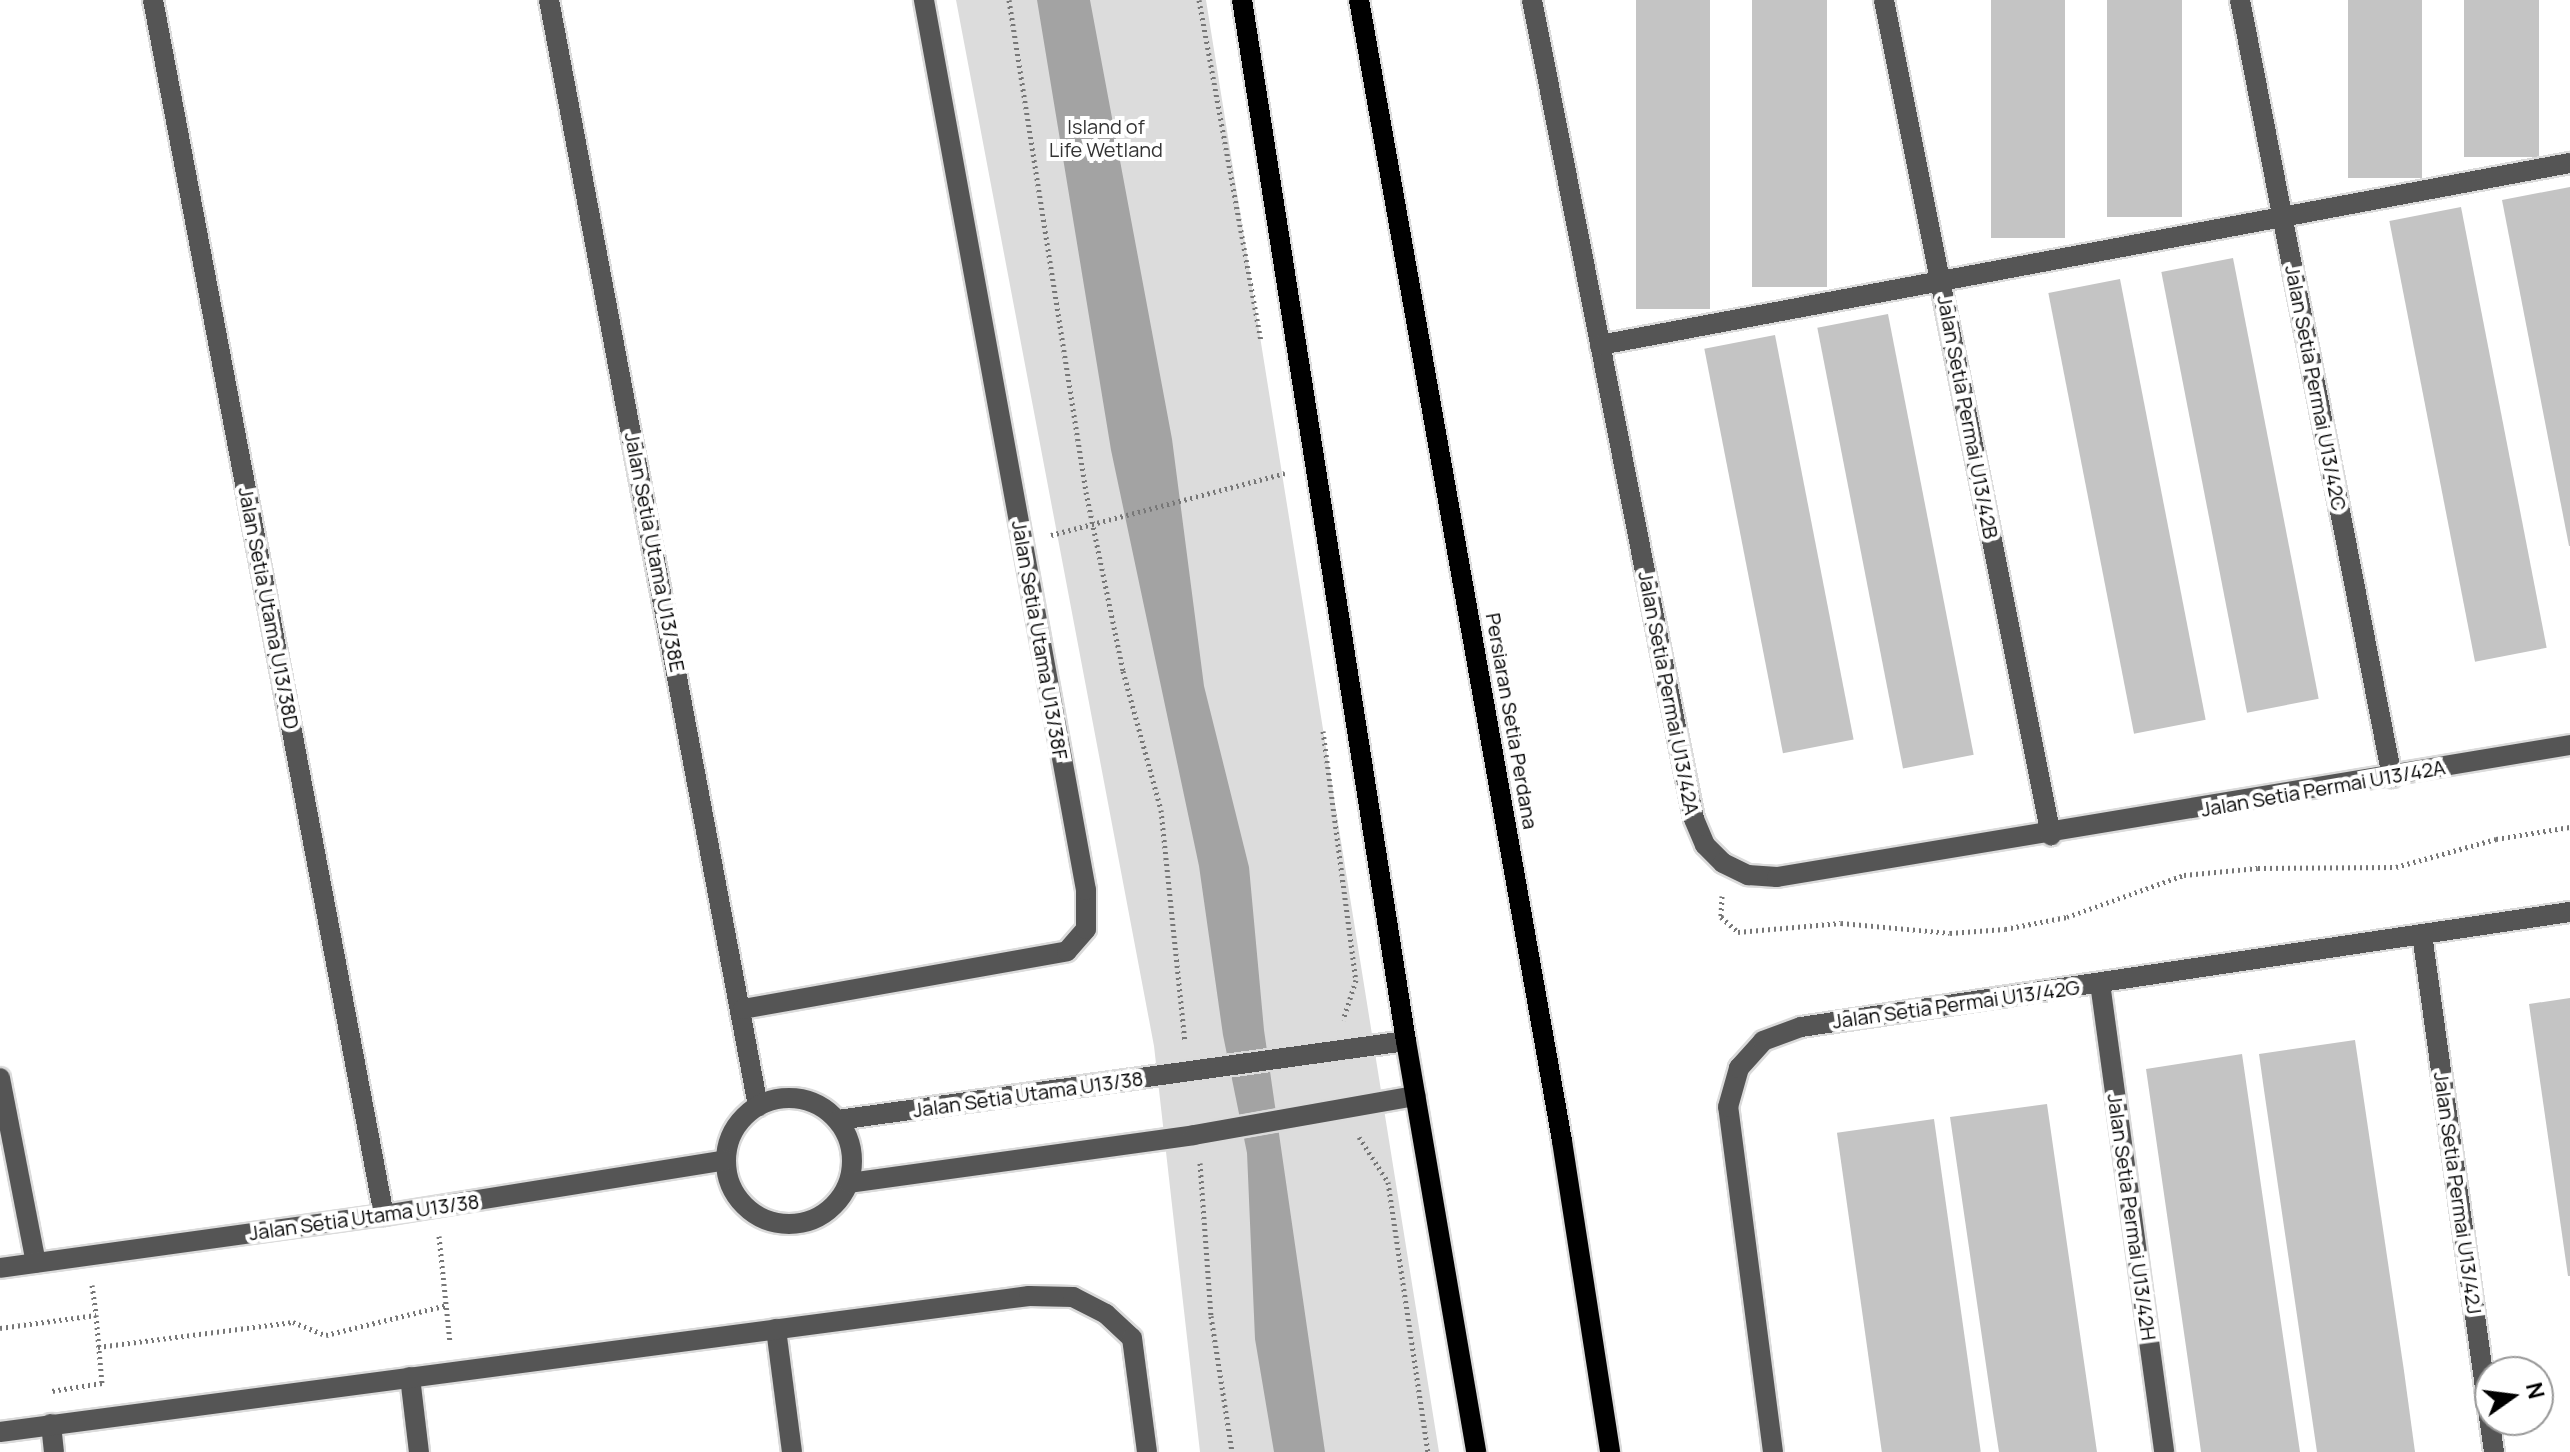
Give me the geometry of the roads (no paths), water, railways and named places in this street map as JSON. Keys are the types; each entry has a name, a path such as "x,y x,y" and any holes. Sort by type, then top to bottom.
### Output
{"main road":[{"path":"1242,0 1406,1041 1476,1452"},
{"name":"Persiaran Setia Perdana","path":"1359,0 1562,1141 1610,1452"}],"street":[{"name":"Jalan Setia Utama U13/38D","path":"153,0 384,1215"},
{"name":"Jalan Setia Utama U13/38E","path":"549,0 743,1009 758,1106"},
{"name":"Jalan Setia Utama U13/38F","path":"743,1009 1067,951 1086,929 1086,890 924,0"},
{"name":"Jalan Setia Permai U13/42A","path":"1532,0 1694,819 1705,845 1723,863 1748,875 1777,877 2051,835 2570,745"},
{"name":"Jalan Setia Permai U13/42B","path":"1884,0 2051,835"},
{"name":"Jalan Setia Permai U13/42C","path":"2240,0 2392,777"},
{"path":"1600,345 2570,163"},
{"name":"Jalan Setia Permai U13/42G","path":"1773,1452 1728,1107 1739,1068 1763,1041 1801,1027 2570,912"},
{"name":"Jalan Setia Permai U13/42J","path":"2422,934 2494,1452"},
{"name":"Jalan Setia Permai U13/42H","path":"2100,983 2164,1452"},
{"name":"Jalan Setia Utama U13/38","path":"838,1120 1406,1041"},
{"path":"0,1078 36,1263"},
{"path":"849,1183 1194,1135 1416,1096"},
{"path":"801,1098 838,1120 853,1161 849,1183 838,1202 820,1216 778,1223 757,1216 741,1202 726,1160 735,1129 758,1106 801,1098"},
{"name":"Jalan Setia Utama U13/38","path":"0,1268 384,1215 726,1160"},
{"path":"0,1432 1029,1296 1073,1297 1106,1314 1132,1338 1147,1452"},
{"path":"776,1329 792,1452"},
{"path":"410,1377 419,1452"},
{"path":"51,1424 54,1452"}],"park label":[{"name":"Island of Life Wetland","path":"1106,138"}]}
